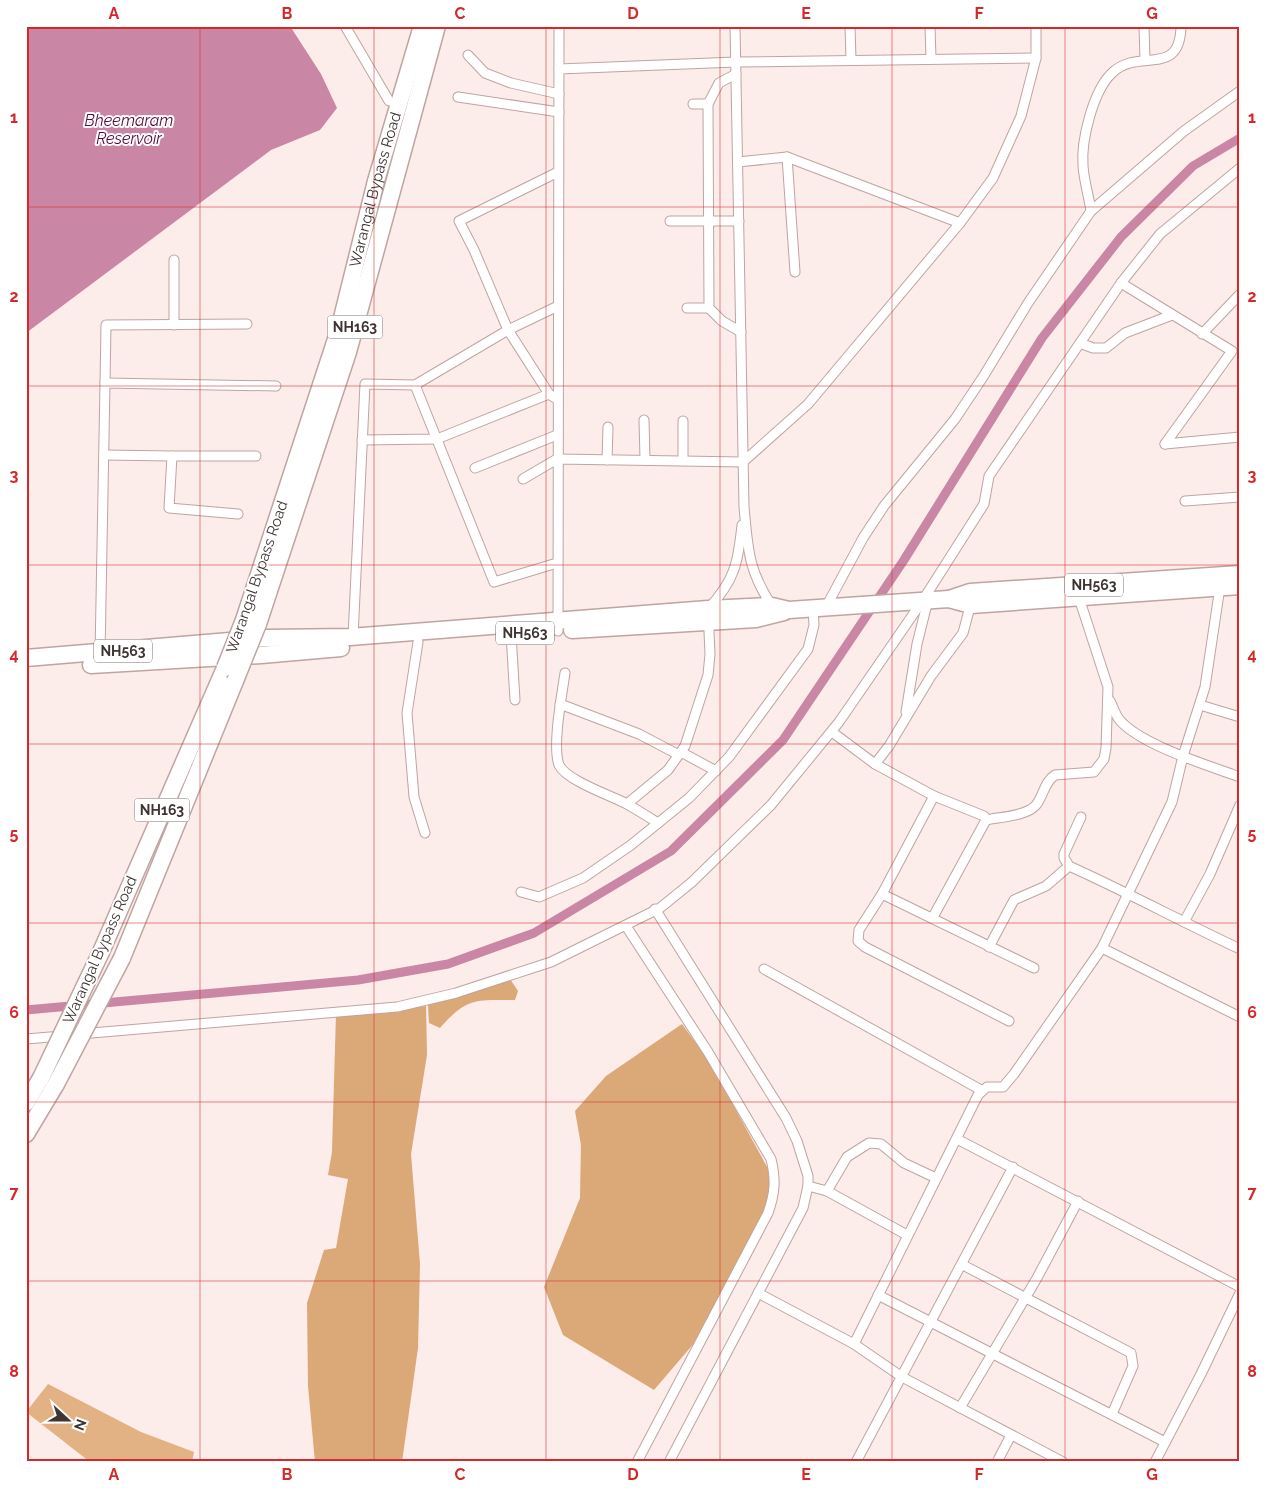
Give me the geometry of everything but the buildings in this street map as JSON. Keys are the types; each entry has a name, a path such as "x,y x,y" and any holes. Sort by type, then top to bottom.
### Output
{"highway":[{"name":"Warangal Bypass Road","path":"251,622 339,330 376,181 422,26"},
{"name":"Warangal Bypass Road","path":"26,1134 56,1084 122,958 251,622 348,352 437,26"},
{"name":"NH563","path":"971,599 1240,574"},
{"name":"NH563","path":"708,616 756,619 774,616 789,610 922,600 1079,598 1240,586"},
{"name":"NH563","path":"26,669 266,638 353,637 558,626 708,616 772,606 789,610"},
{"name":"NH563","path":"26,658 100,659 261,655 511,634 558,626"},
{"name":"Warangal Bypass Road","path":"26,1103 101,952 230,674"}],"street":[{"path":"345,26 389,101"},
{"path":"558,626 559,26"},
{"path":"735,26 744,507 749,559 760,588 772,606"},
{"path":"850,26 851,60"},
{"path":"930,26 931,60"},
{"path":"522,479 557,460 743,462 808,404 960,223 993,178 1021,116 1036,58 1036,26"},
{"path":"1144,26 1145,60"},
{"path":"1092,211 1083,166 1089,120 1094,104 1105,82 1113,72 1145,60 1157,60 1174,54 1181,43 1182,26"},
{"path":"468,55 485,73 511,83 559,94"},
{"path":"559,69 736,62 1036,58"},
{"path":"709,308 708,104 719,83 736,74"},
{"path":"521,892 539,897 584,878 631,845 689,798 730,757 808,649 814,625 826,607 863,538 884,506 955,419 1028,303 1092,211 1184,131 1240,91"},
{"path":"458,97 559,112"},
{"path":"693,104 708,104"},
{"path":"738,162 787,157 960,223"},
{"path":"787,157 795,272"},
{"path":"26,1039 397,1007 456,993 551,962 660,908 692,882 771,805 832,732 922,600 984,504 989,476 1121,283 1160,234 1240,168"},
{"path":"558,172 459,221 474,250 508,330 549,394 558,400"},
{"path":"670,221 739,221"},
{"path":"174,260 174,325"},
{"path":"1121,283 1236,354 1165,444 1240,438"},
{"path":"1202,334 1240,294"},
{"path":"353,637 365,384 415,385 508,330 558,306"},
{"path":"687,308 709,308 722,321 741,332"},
{"path":"1080,343 1093,348 1106,348 1125,332 1172,315"},
{"path":"100,659 106,326 247,324"},
{"path":"105,384 276,386"},
{"path":"415,385 494,582 557,563"},
{"path":"362,440 436,439 549,394"},
{"path":"644,420 645,460"},
{"path":"683,421 683,460"},
{"path":"607,460 608,427"},
{"path":"475,468 558,435"},
{"path":"104,455 256,456"},
{"path":"172,456 169,508 238,514"},
{"path":"1185,501 1240,497"},
{"path":"627,804 668,770 680,754 708,675 710,654 708,616 725,588 738,560 744,507"},
{"path":"854,1344 981,1090 987,1087 998,1088 1007,1084 1102,948 1130,893 1172,802 1183,756 1205,687 1220,587"},
{"path":"1079,598 1106,678 1114,710 1126,726 1143,737 1183,756 1240,777"},
{"path":"875,764 889,746 931,676 963,633 971,599"},
{"path":"906,717 922,600"},
{"path":"511,634 515,700"},
{"path":"418,642 408,722 414,797 425,833"},
{"path":"565,673 556,752 560,765 565,772 627,804 658,823"},
{"path":"932,917 986,820 1031,809 1038,802 1048,782 1055,775 1086,774 1099,768 1106,748 1109,696"},
{"path":"560,704 639,734 716,771"},
{"path":"1200,705 1240,717"},
{"path":"832,732 875,764 934,796 984,816 986,820"},
{"path":"934,796 882,894 859,930 857,937 860,944 1010,1021"},
{"path":"1184,922 1210,874 1240,804"},
{"path":"1081,817 1064,854 1064,858 1069,866 1130,893 1240,949"},
{"path":"989,947 1014,900 1046,886 1069,866"},
{"path":"882,894 1034,968"},
{"path":"655,909 786,1118 806,1163 808,1186 803,1208 672,1461"},
{"path":"626,926 708,1052 772,1159 776,1179 774,1197 768,1213 637,1462"},
{"path":"1102,948 1240,1017"},
{"path":"764,969 981,1090"},
{"path":"957,1139 1240,1287"},
{"path":"827,1191 847,1157 869,1143 881,1144 904,1163 936,1178"},
{"path":"856,1462 963,1265 1013,1167"},
{"path":"808,1186 827,1191 907,1235"},
{"path":"960,1408 1026,1297 1078,1201"},
{"path":"963,1265 1132,1354 1133,1366 1112,1414"},
{"path":"758,1293 854,1344 902,1377 1063,1462"},
{"path":"1155,1462 1201,1374 1240,1293"},
{"path":"878,1295 1165,1442"},
{"path":"997,1462 1011,1435"}],"shaded area":[{"path":"510,979 518,991 515,1000 473,1002 449,1018 440,1028 429,1023 428,1005"},
{"path":"426,1006 427,1055 411,1154 420,1264 418,1348 402,1462 315,1462 308,1386 307,1303 324,1250 336,1248 348,1179 328,1175 332,1152 336,1014"},
{"path":"682,1024 709,1061 777,1185 713,1321 654,1390 563,1335 544,1287 580,1198 581,1145 575,1111 606,1076"},
{"path":"48,1384 141,1432 194,1452 192,1462 90,1462 26,1412"}],"water":[{"name":"Bheemaram Reservoir","path":"26,26 290,26 321,74 337,108 320,130 271,150 26,333"}],"waterway":[{"path":"26,1010 358,980 448,964 534,933 671,851 783,740 904,560 1042,338 1121,237 1193,166 1240,138"}]}
